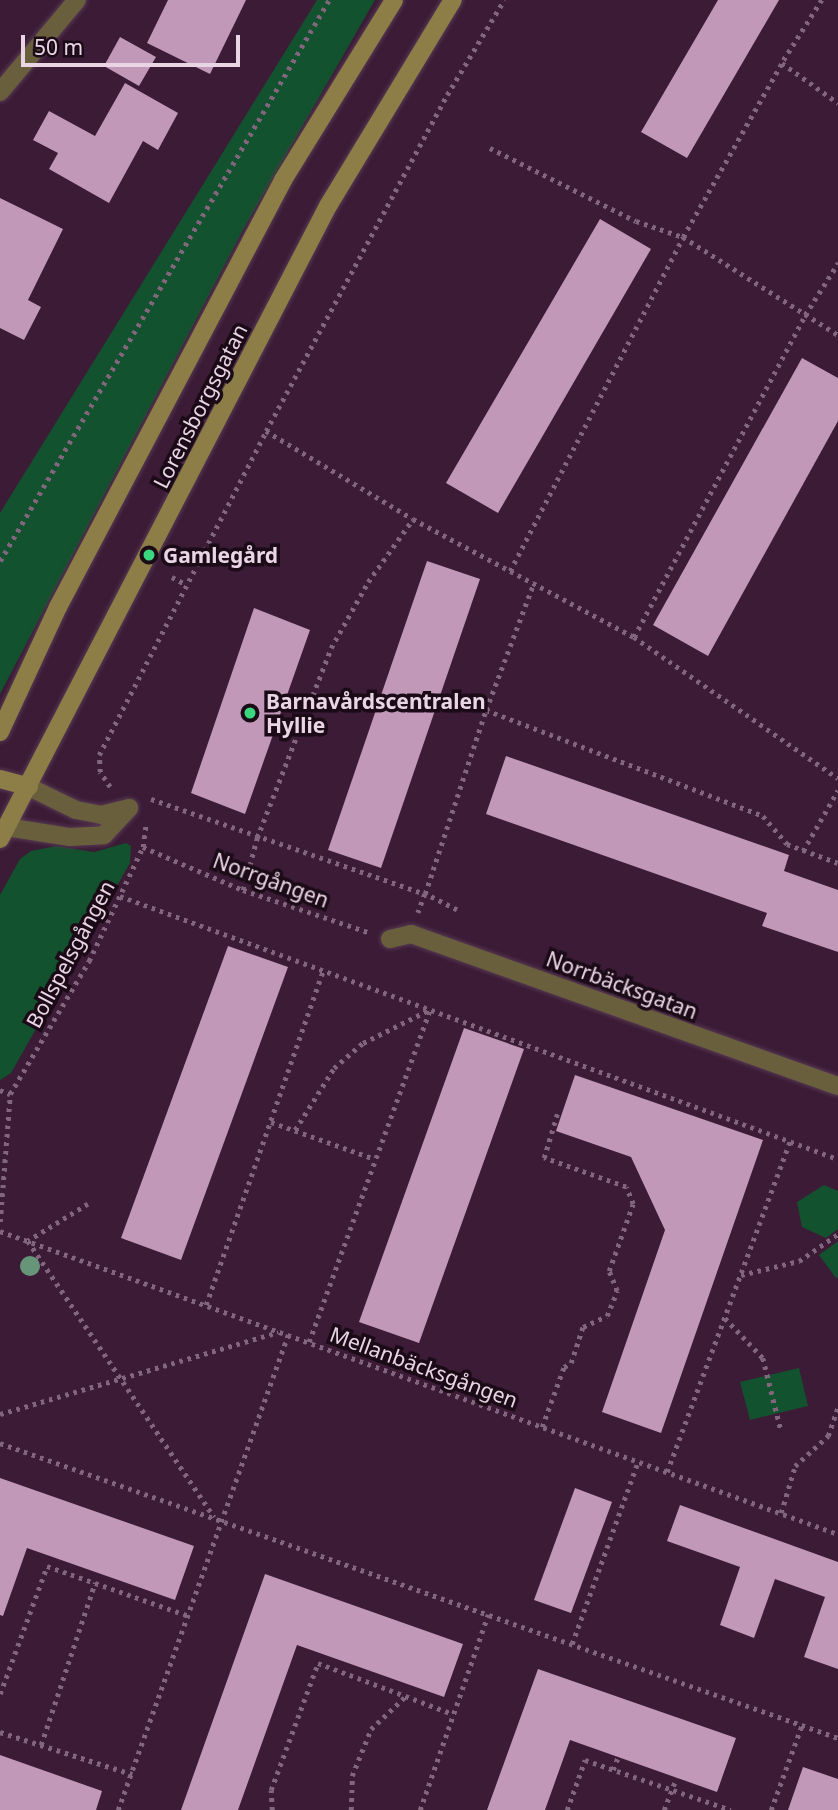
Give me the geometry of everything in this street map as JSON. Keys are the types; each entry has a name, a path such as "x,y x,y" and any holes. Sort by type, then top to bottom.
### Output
{"main road":[{"name":"Lorensborgsgatan","path":"0,732 58,607 283,180 394,0"},
{"name":"Lorensborgsgatan","path":"2,830 29,787 328,206 453,0"},
{"path":"0,779 29,787"}],"street":[{"path":"0,92 77,0"},
{"path":"2,830 70,837 104,835 129,808 101,816 76,810 29,787"},
{"path":"390,939 411,934"},
{"name":"Norrbäcksgatan","path":"411,934 838,1086"}],"path":[{"path":"0,561 329,0"},
{"path":"110,787 100,772 99,755 185,583 447,95 504,0"},
{"path":"510,571 682,237 782,63 822,0"},
{"path":"782,63 838,103"},
{"path":"490,148 636,221 682,237 838,335"},
{"path":"634,637 805,314 838,263"},
{"path":"266,432 413,519 634,637 838,778"},
{"path":"243,890 257,838 331,648 368,582 413,519"},
{"path":"172,577 185,583"},
{"path":"411,934 486,710 534,582"},
{"path":"486,710 764,816 787,844 838,863"},
{"path":"803,851 838,790"},
{"path":"139,795 425,894 457,910"},
{"name":"Bollspelsgången","path":"0,1222 10,1094 89,961 143,847 146,822"},
{"name":"Norrgången","path":"143,847 243,890 390,939"},
{"path":"120,896 838,1159"},
{"path":"206,1305 323,970"},
{"path":"295,1130 334,1068 363,1042 430,1009"},
{"path":"309,1342 430,1009"},
{"path":"0,1090 10,1094"},
{"path":"542,1427 564,1367 571,1363 583,1327 607,1316 617,1291 609,1270 633,1204 626,1187 544,1158 558,1111"},
{"path":"270,1122 375,1160"},
{"path":"667,1472 790,1142"},
{"path":"88,1204 28,1241 214,1518"},
{"name":"Mellanbäcksgången","path":"0,1231 838,1534"},
{"path":"740,1275 799,1261 838,1234"},
{"path":"724,1318 746,1336 763,1358 781,1430"},
{"path":"0,1414 279,1332"},
{"path":"118,1810 288,1335"},
{"path":"781,1513 796,1466 828,1436 838,1407"},
{"path":"0,1443 838,1738"},
{"path":"572,1644 638,1462"},
{"path":"0,1694 47,1566 189,1616"},
{"path":"41,1745 95,1583"},
{"path":"420,1810 488,1615"},
{"path":"272,1810 271,1790 318,1663 453,1714"},
{"path":"351,1810 352,1776 371,1729 406,1696"},
{"path":"771,1810 802,1725"},
{"path":"0,1732 132,1774"},
{"path":"613,1770 618,1757"},
{"path":"567,1810 585,1760 731,1810"},
{"path":"664,1810 676,1778"}],"green space":[{"path":"317,0 375,0 243,230 0,694 0,513"},
{"path":"126,843 131,846 130,863 11,1073 0,1080 0,895 20,859 31,851 56,846 94,852"},
{"path":"824,1185 838,1191 838,1229 826,1238 802,1227 797,1202"},
{"path":"838,1241 838,1277 836,1278 819,1255"},
{"path":"799,1368 808,1406 750,1420 740,1382"}],"building":[{"path":"168,0 246,0 210,74 147,43"},
{"path":"718,0 779,0 687,158 641,132"},
{"path":"120,37 156,57 139,86 104,66"},
{"path":"125,83 178,113 158,150 143,141 109,203 49,169 58,153 33,140 49,111 95,136"},
{"path":"0,198 63,229 28,300 41,307 24,340 0,328"},
{"path":"600,219 651,249 498,513 446,483"},
{"path":"802,358 838,378 838,421 708,656 653,625"},
{"path":"427,561 480,579 381,868 328,850"},
{"path":"254,608 310,630 245,814 191,793"},
{"path":"506,756 789,855 784,871 838,890 838,952 762,926 767,913 486,814"},
{"path":"228,946 288,967 181,1260 121,1238"},
{"path":"464,1028 524,1049 419,1343 359,1322"},
{"path":"575,1075 763,1140 661,1433 602,1412 665,1230 631,1157 556,1131"},
{"path":"0,1478 194,1546 175,1600 27,1548 3,1616 0,1615"},
{"path":"575,1488 612,1502 571,1613 534,1600"},
{"path":"680,1505 838,1562 838,1669 804,1657 825,1597 775,1579 754,1638 720,1625 740,1567 667,1541"},
{"path":"265,1574 463,1644 444,1697 297,1645 238,1810 181,1810"},
{"path":"538,1669 736,1738 717,1792 570,1740 545,1810 487,1810"},
{"path":"0,1755 102,1791 96,1810 0,1810"},
{"path":"803,1767 838,1779 838,1810 788,1810"}],"place":[{"name":"Gamlegård","path":"149,555"},
{"name":"Barnavårdscentralen Hyllie","path":"250,713"}]}
